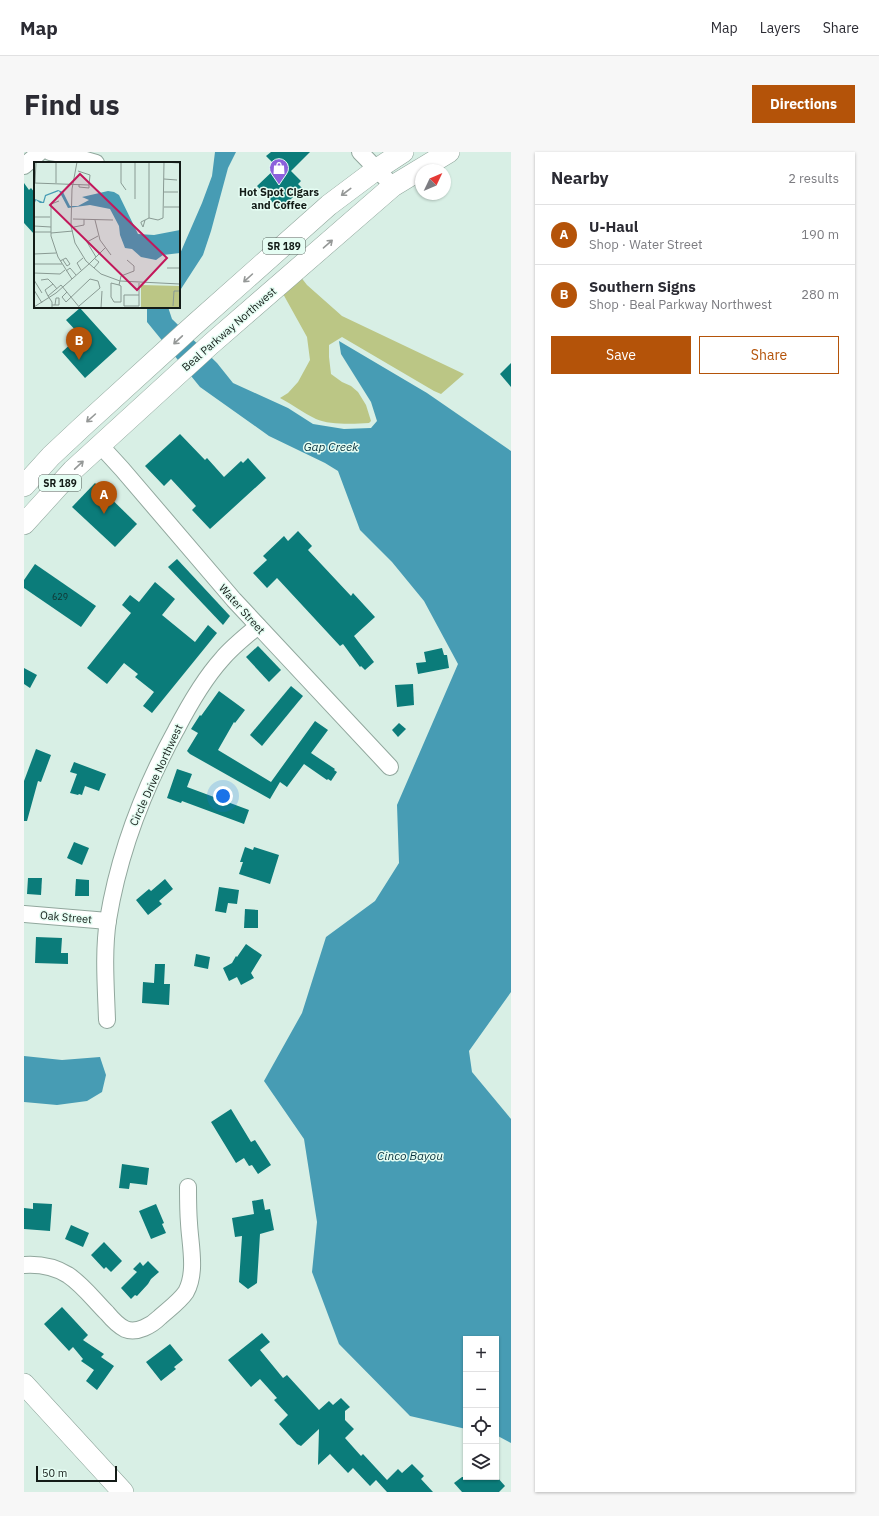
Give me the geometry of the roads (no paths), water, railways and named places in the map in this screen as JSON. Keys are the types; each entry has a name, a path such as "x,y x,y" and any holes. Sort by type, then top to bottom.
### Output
{"main road":[{"name":"SR 189","path":"24,486 51,456 194,325 329,205 377,169 403,152"},
{"name":"Beal Parkway Northwest","path":"24,524 68,475 211,344 394,186 449,152"},
{"path":"100,445 103,429 110,420 161,371 162,355"},
{"path":"24,1384 124,1492"}],"street":[{"path":"24,166 40,152"},
{"path":"50,152 69,155 93,162"},
{"path":"360,152 394,186"},
{"name":"Water Street","path":"100,445 234,600 390,767"},
{"name":"Circle Drive Northwest","path":"107,1020 106,945 108,921 127,841 142,800 190,703 223,657 258,626"},
{"name":"Oak Street","path":"24,914 108,921"},
{"path":"24,1265 50,1268 68,1276 78,1283 117,1324 125,1329 142,1329 151,1325 180,1299 186,1292 190,1282 192,1270 188,1187"}],"water":[{"path":"215,152 236,152 228,168 203,255 180,290 180,254 212,176"},
{"name":"Cinco Bayou","path":"147,308 168,308 172,319 217,363 233,383 288,408 313,424 344,429 371,428 377,421 371,402 341,354 339,341 427,393 511,451 511,992 469,1051 472,1072 511,1119 511,1443 499,1437 499,1336 463,1336 463,1428 410,1416 339,1344 312,1272 317,1222 304,1139 264,1081 302,1013 326,937 375,901 399,863 397,805 458,664 424,601 392,562 360,530 338,471 325,463 269,436 200,387 147,322"},
{"path":"24,1056 62,1060 100,1057 106,1075 102,1092 87,1101 57,1105 24,1102"}],"place":[{"name":"Hot Spot Cigars and Coffee","path":"279,185"},
{"name":"Southern Signs","path":"79,360"},
{"name":"U-Haul","path":"104,514"}],"water label":[{"name":"Gap Creek","path":"331,446"}]}
